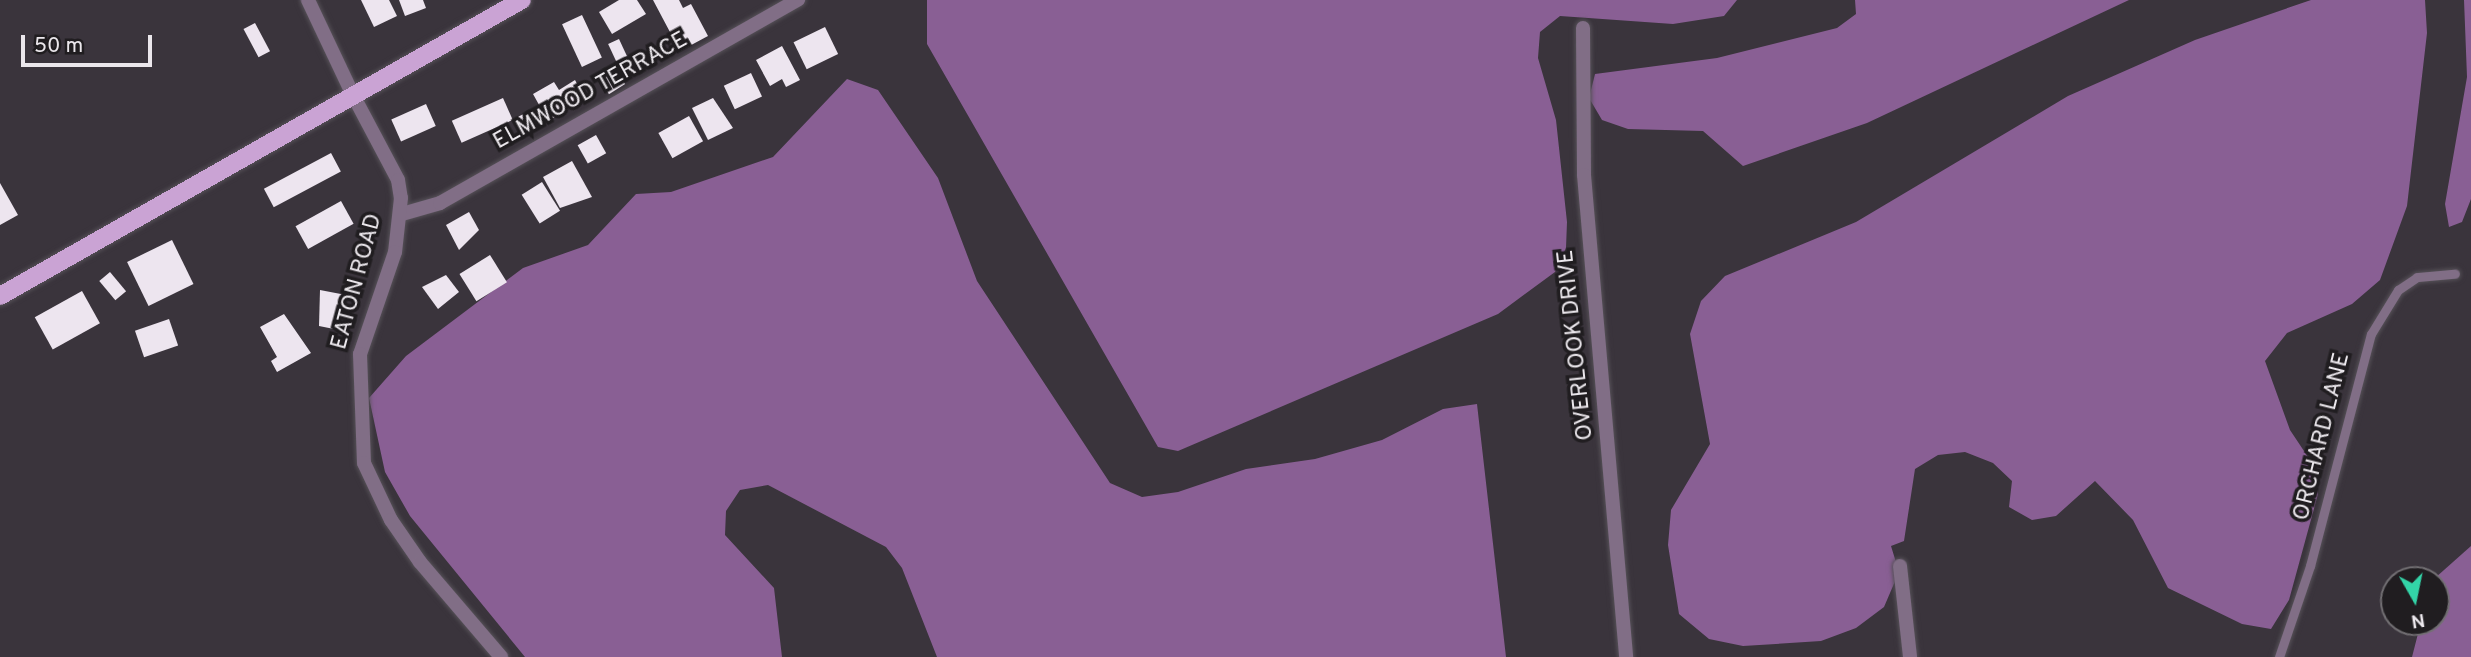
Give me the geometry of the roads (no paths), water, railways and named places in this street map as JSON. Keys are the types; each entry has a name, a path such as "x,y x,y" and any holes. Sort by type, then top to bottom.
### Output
{"main road":[{"path":"0,296 522,0"}],"street":[{"name":"EATON ROAD","path":"308,0 353,95 398,180 402,214 360,354 364,463 412,551 501,657"},
{"name":"ELMWOOD TERRACE","path":"402,214 440,203 798,0"},
{"name":"OVERLOOK DRIVE","path":"1583,28 1584,175 1626,657"},
{"path":"1899,566 1910,657"}],"lane":[{"name":"ORCHARD LANE","path":"2279,657 2310,566 2371,334 2398,290 2417,277 2455,274"}]}
